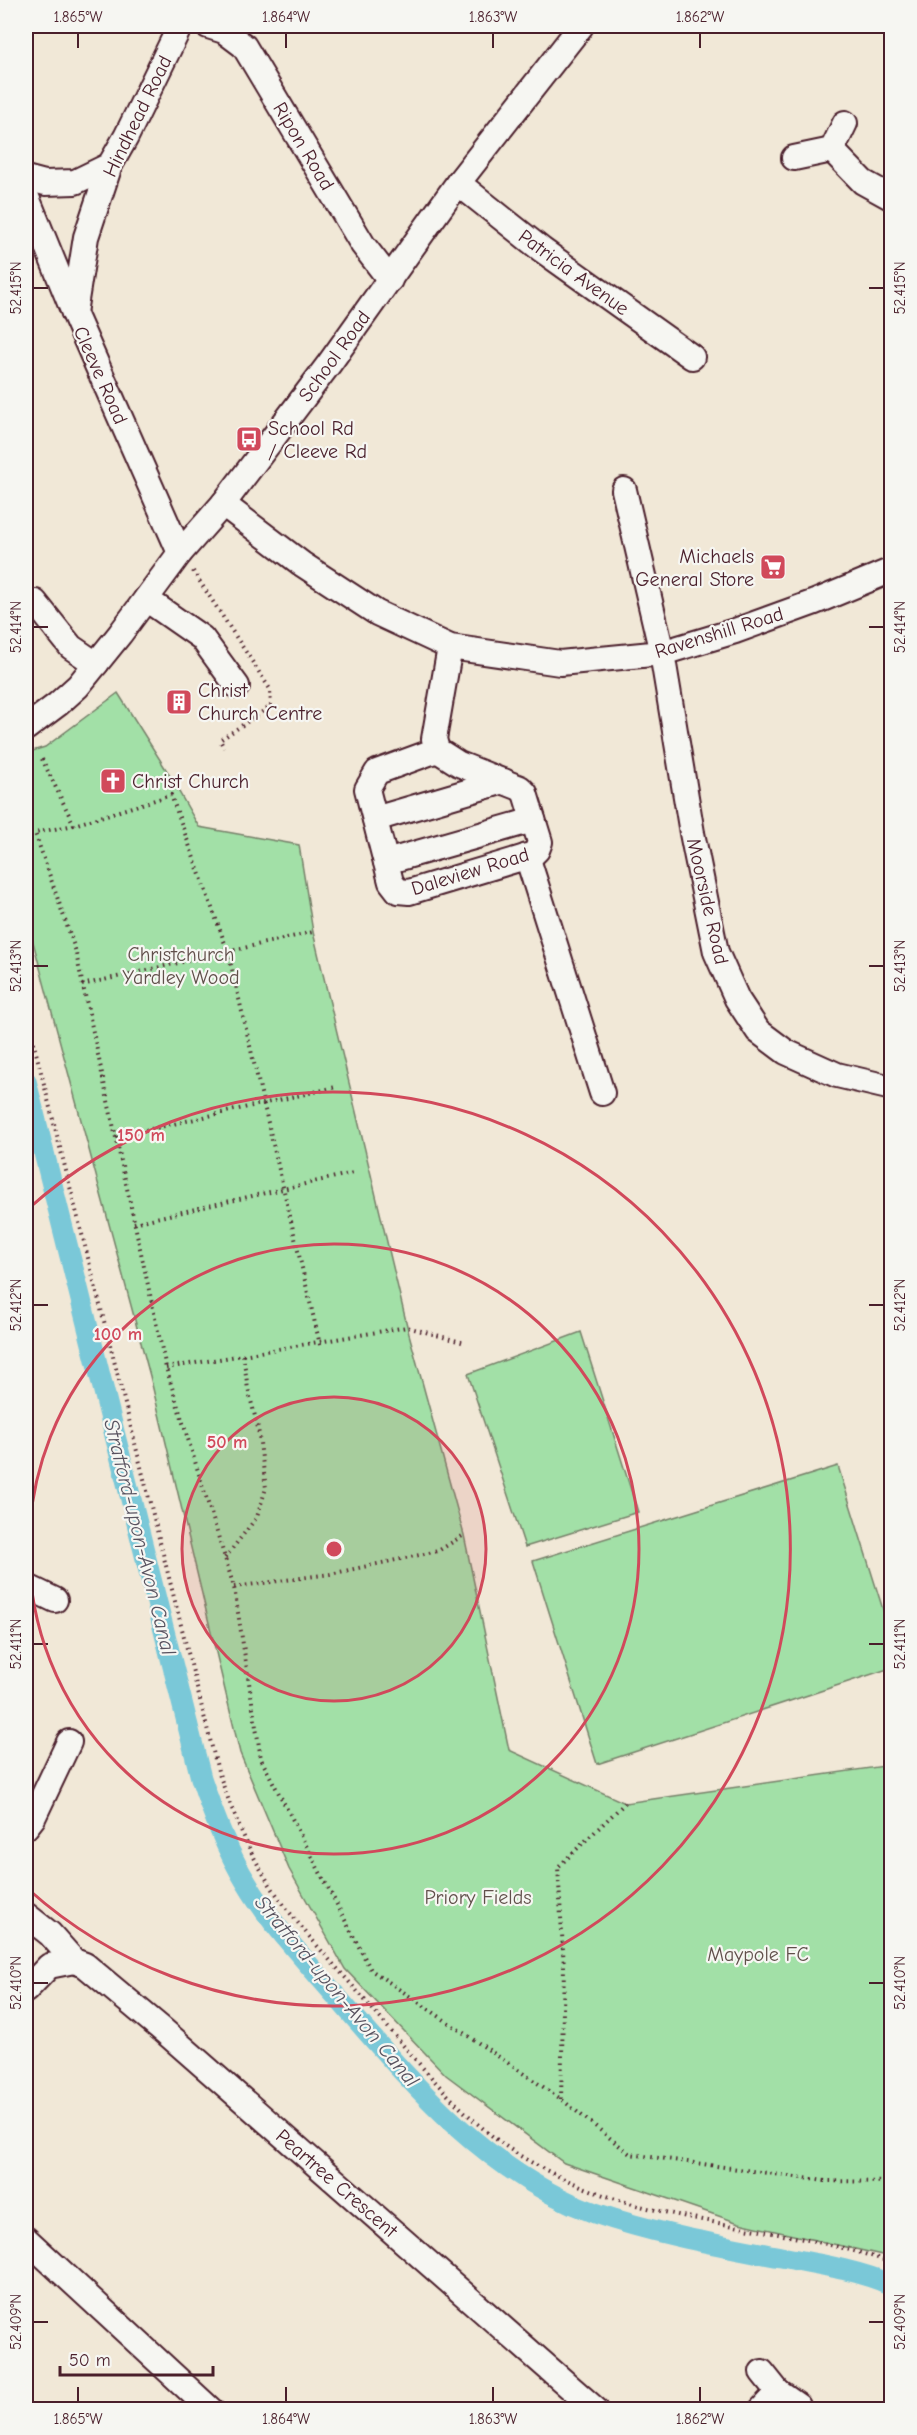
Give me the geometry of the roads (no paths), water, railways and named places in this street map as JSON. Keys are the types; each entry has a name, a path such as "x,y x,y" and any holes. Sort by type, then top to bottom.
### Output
{"street":[{"name":"Hindhead Road","path":"74,313 86,237 110,165 180,26"},
{"name":"Ripon Road","path":"208,26 224,31 244,46 363,244 390,280"},
{"name":"School Road","path":"26,728 58,704 96,664 180,553 223,504 390,280 458,183 581,26"},
{"path":"832,150 845,123"},
{"path":"795,158 832,150"},
{"path":"832,150 863,182 891,198"},
{"path":"26,178 45,183 75,182 110,165"},
{"name":"Patricia Avenue","path":"458,183 542,250 692,357"},
{"name":"Cleeve Road","path":"26,195 74,313 180,553"},
{"name":"Moorside Road","path":"624,490 662,653 692,833 716,952 737,999 758,1031 786,1052 837,1075 891,1088"},
{"name":"Ravenshill Road","path":"223,504 302,564 377,613 450,647 560,663 662,653 735,631 890,574"},
{"path":"146,599 202,638 237,686"},
{"path":"35,602 71,647 96,664"},
{"path":"435,744 450,647"},
{"name":"Daleview Road","path":"435,744 459,764 520,788 525,794 540,842 537,850 528,856 409,892 398,891 391,882 367,789 376,772 435,744"},
{"path":"375,819 504,781"},
{"path":"386,862 534,820"},
{"path":"528,856 602,1094"},
{"path":"26,1586 55,1600"},
{"path":"26,1827 33,1818 69,1742"},
{"name":"Peartree Crescent","path":"26,1915 50,1934 74,1961 85,1965 164,2031 596,2409"},
{"path":"26,1990 49,1966 74,1961"},
{"path":"26,2239 211,2409"},
{"path":"762,2372 778,2392 798,2406"},
{"path":"761,2409 778,2392"}],"waterway":[{"name":"Stratford-upon-Avon Canal","path":"26,1081 201,1778 232,1857 255,1897 288,1941 422,2092 452,2122 519,2175 556,2196 595,2213 641,2227 837,2268 892,2285"}],"place":[{"name":"School Rd / Cleeve Rd","path":"249,439"},
{"name":"Michaels General Store","path":"773,567"},
{"name":"Christ Church Centre","path":"179,702"},
{"name":"Christ Church","path":"113,781"}],"park label":[{"name":"Christchurch Yardley Wood","path":"181,966"},
{"name":"Priory Fields","path":"478,1897"},
{"name":"Maypole FC","path":"758,1954"}]}
